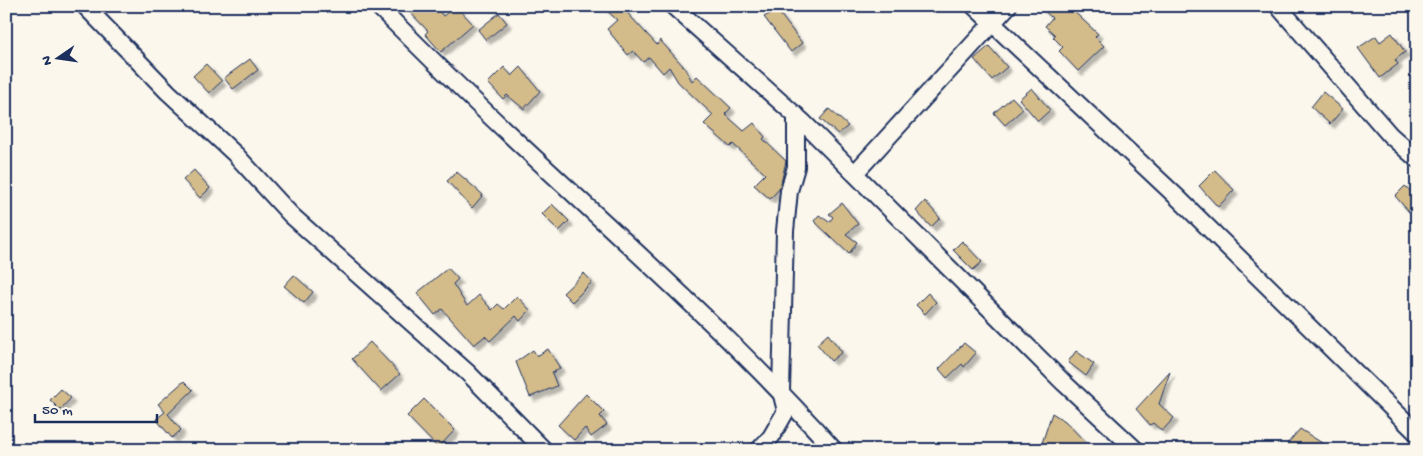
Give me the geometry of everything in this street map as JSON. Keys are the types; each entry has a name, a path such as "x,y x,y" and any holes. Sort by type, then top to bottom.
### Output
{"street":[{"path":"85,6 168,92 235,154 291,214 468,373 544,450"},
{"path":"378,6 507,132 668,281 781,391 834,450"},
{"path":"673,6 796,115 1064,383 1136,450"},
{"path":"974,6 1178,198 1417,433"},
{"path":"855,174 1008,6"},
{"path":"1278,6 1390,135 1417,159"},
{"path":"759,450 771,437 786,411 781,391 785,231 789,191 796,167 796,115"}],"building":[{"path":"404,6 435,6 443,16 456,6 473,24 441,52 425,34 428,31"},
{"path":"602,6 621,6 657,45 660,40 684,67 692,81 697,76 731,108 725,114 744,131 754,123 765,137 763,139 786,161 780,188 770,199 754,185 765,174 733,144 730,147 704,124 713,115 678,82 669,67 663,73 649,57 643,62 633,51 628,55 607,29 617,20"},
{"path":"1039,6 1068,6 1098,34 1095,37 1104,46 1078,71 1059,51 1063,47 1053,37 1055,35 1045,26 1052,18"},
{"path":"777,10 802,43 791,52 764,17"},
{"path":"499,13 507,23 486,40 478,30"},
{"path":"1392,33 1405,52 1395,60 1398,64 1380,78 1358,48 1376,36 1380,42"},
{"path":"989,46 1007,67 992,80 974,59"},
{"path":"250,59 258,70 233,89 224,78"},
{"path":"206,64 222,81 209,93 193,76"},
{"path":"504,67 512,76 521,67 540,91 524,109 507,95 503,99 488,83"},
{"path":"1032,88 1050,110 1038,121 1019,99"},
{"path":"1323,92 1343,109 1330,124 1311,107"},
{"path":"1012,97 1023,109 1005,125 994,113"},
{"path":"829,109 848,126 838,134 820,119"},
{"path":"194,170 210,188 200,198 183,180"},
{"path":"1215,170 1234,190 1218,207 1199,186"},
{"path":"457,172 483,195 472,208 447,181"},
{"path":"1405,186 1417,197 1417,221 1395,196"},
{"path":"925,201 940,218 931,227 916,211"},
{"path":"842,203 858,224 846,234 857,242 849,254 814,221 819,215 829,222 833,217 829,214"},
{"path":"552,204 569,221 559,231 542,214"},
{"path":"962,241 982,262 973,270 953,250"},
{"path":"448,268 458,279 453,284 467,306 479,295 492,310 498,304 504,309 517,296 530,310 520,321 516,316 490,341 485,336 474,345 442,309 435,315 417,293"},
{"path":"584,273 592,282 572,302 563,293"},
{"path":"294,275 313,292 304,303 284,286"},
{"path":"928,293 936,302 925,314 916,305"},
{"path":"828,334 842,352 831,361 817,344"},
{"path":"370,342 400,374 381,391 352,359"},
{"path":"964,343 976,353 964,367 962,364 947,378 939,369"},
{"path":"548,349 560,368 552,373 557,386 530,397 516,362 533,350 537,356"},
{"path":"1076,351 1094,364 1086,376 1068,362"},
{"path":"1170,372 1159,404 1174,418 1162,431 1153,423 1150,425 1136,409"},
{"path":"184,381 193,390 168,414 181,430 172,438 156,419 165,412 158,404"},
{"path":"61,389 71,398 60,410 50,400"},
{"path":"586,394 604,412 600,416 607,425 591,437 585,428 574,440 558,425"},
{"path":"424,399 455,430 438,448 407,416"},
{"path":"1052,413 1065,421 1093,450 1060,450 1042,443"},
{"path":"1300,429 1333,450 1294,450 1287,444"}]}
